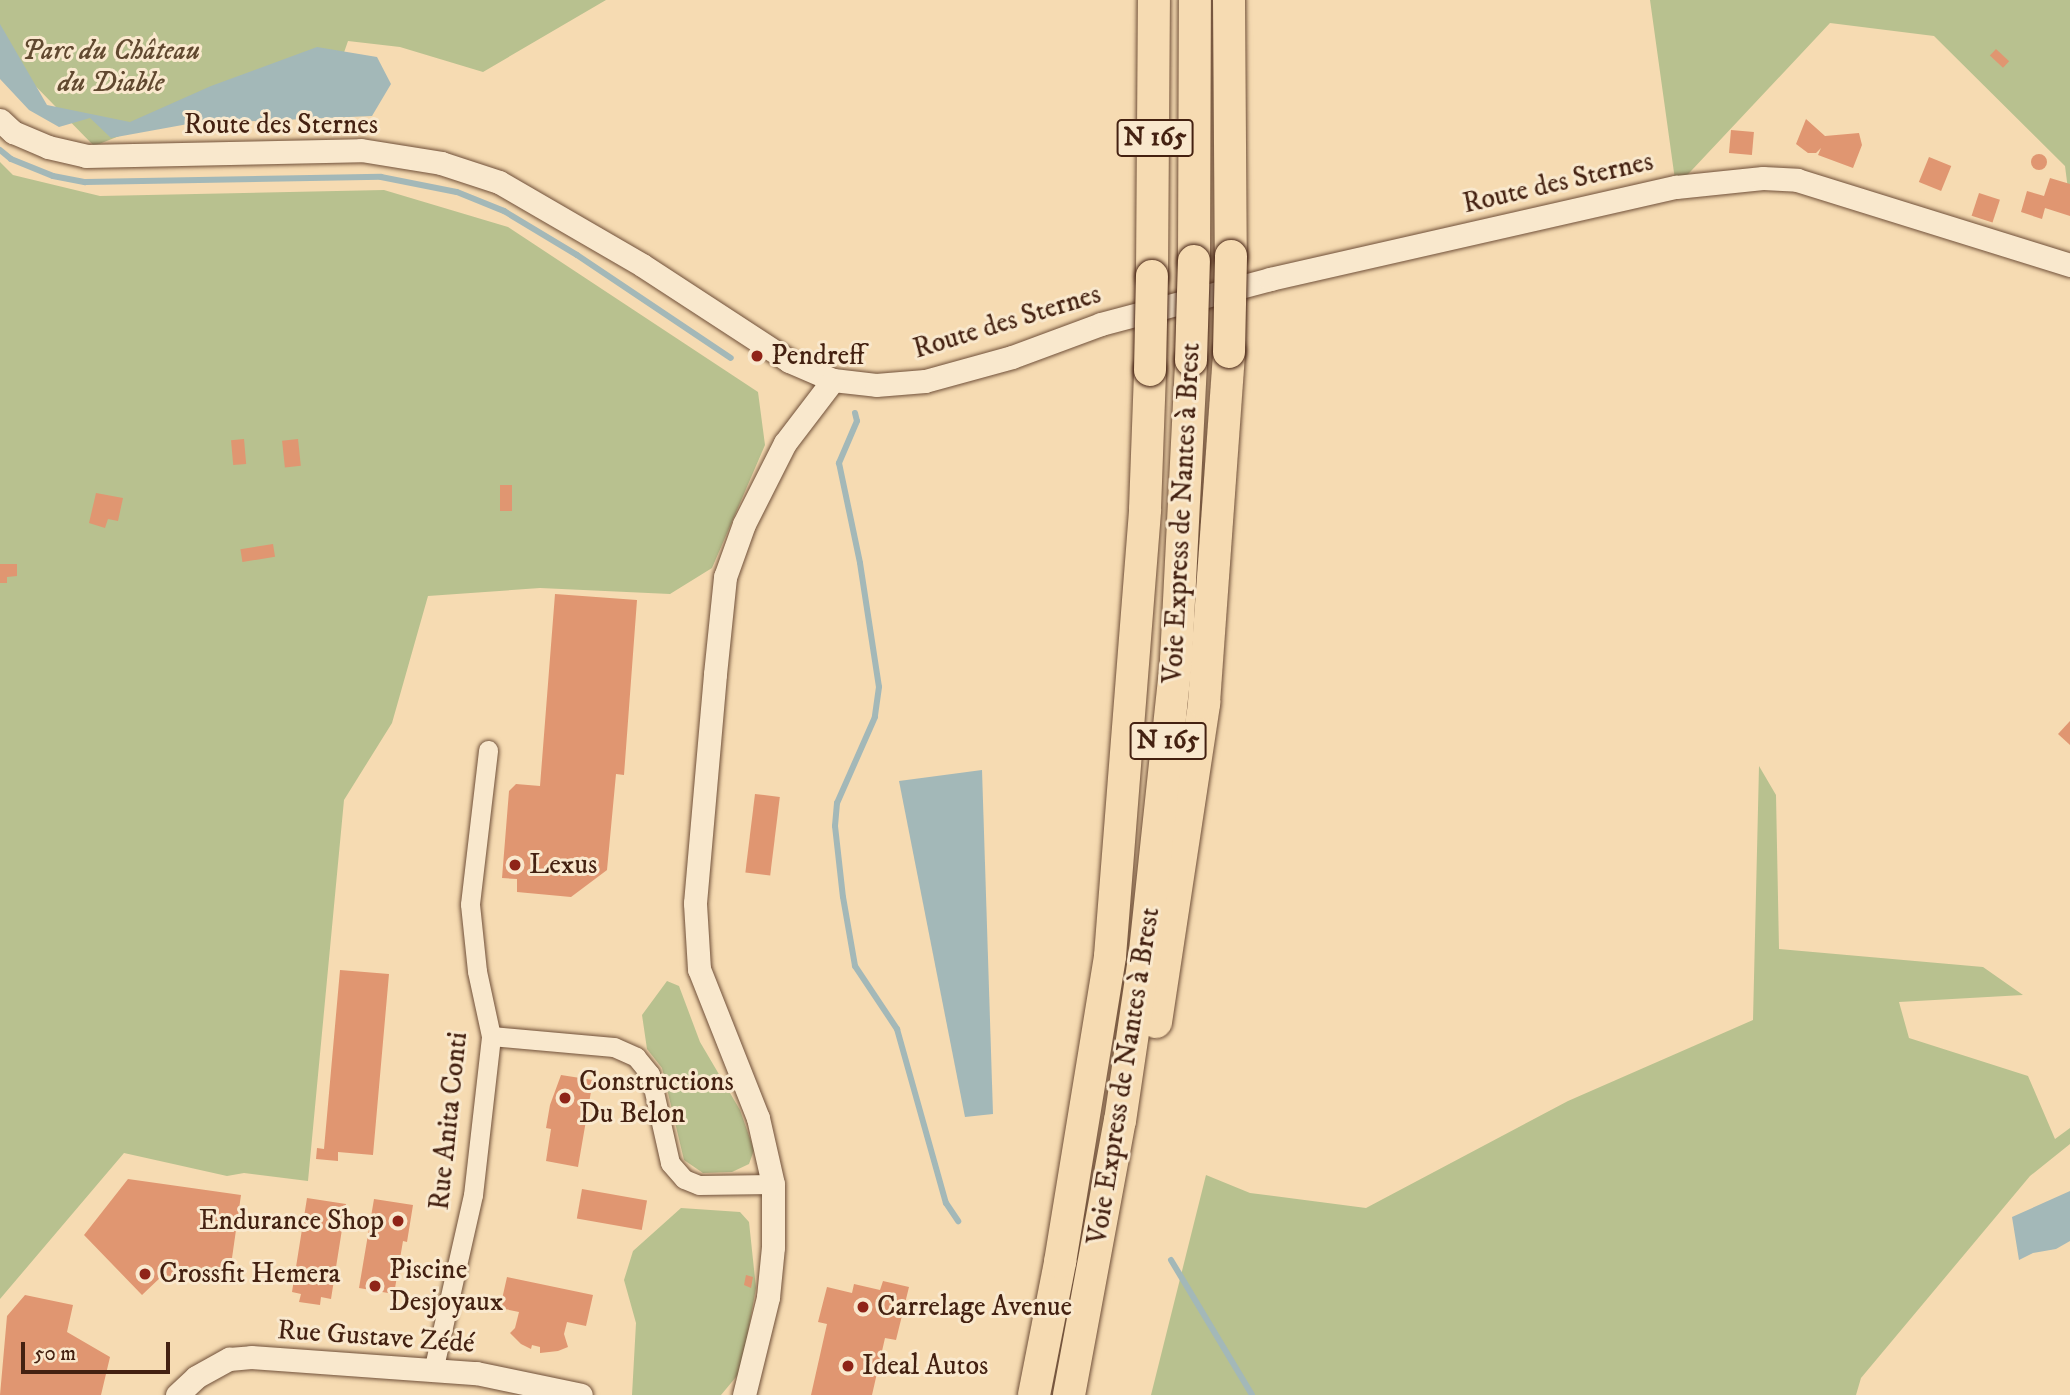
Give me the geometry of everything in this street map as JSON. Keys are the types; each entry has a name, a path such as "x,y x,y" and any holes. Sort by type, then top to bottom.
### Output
{"highway":[{"name":"Voie Express de Nantes à Brest","path":"1034,1395 1060,1262 1110,956 1145,509 1152,276 1154,0"},
{"name":"Voie Express de Nantes à Brest","path":"1069,1395 1120,1121 1163,796 1185,521 1194,261 1195,0"},
{"path":"1120,1121 1148,1069 1189,818 1204,703 1229,352 1229,0"}],"street":[{"name":"Route des Sternes","path":"0,120 13,132 48,148 86,156 360,150 441,163 499,182 642,265 789,361 833,380 876,385 925,381 1012,357 1101,324 1270,279 1676,187 1763,178 1797,180 2070,265"},
{"path":"744,1395 768,1297 773,1247 773,1184 758,1118 699,969 695,903 725,578 744,524 785,443 833,380"},
{"name":"Rue Anita Conti","path":"433,1371 473,1195 491,1035 477,971 470,904 488,750"},
{"path":"491,1035 614,1047 636,1057 650,1074 670,1163 684,1179 699,1185 773,1184"},
{"name":"Rue Gustave Zédé","path":"177,1395 196,1377 229,1359 251,1357 476,1373 581,1395"}],"green space":[{"name":"Parc du Château du Diable","path":"0,0 606,0 483,72 400,47 348,41 340,64 276,74 94,146 12,62 0,28"},
{"path":"1650,0 2070,0 2070,205 2065,166 1934,36 1830,23 1676,187"},
{"path":"0,162 13,175 100,196 384,190 508,227 758,392 765,445 712,568 670,594 540,588 428,596 392,723 344,800 308,1181 244,1173 227,1176 124,1153 0,1299"},
{"path":"1759,766 1776,795 1779,949 1983,967 2023,995 1899,1002 1909,1038 2028,1076 2055,1139 2070,1128 2070,1144 2030,1176 1861,1378 1856,1395 1151,1395 1206,1175 1250,1193 1366,1208 1568,1101 1753,1020"},
{"path":"667,981 679,986 700,1042 740,1110 754,1150 749,1164 732,1172 703,1173 684,1160 662,1068 647,1049 642,1015"},
{"path":"681,1208 740,1212 749,1222 756,1288 741,1371 721,1395 632,1395 636,1323 624,1280 633,1251"}],"shaded area":[{"path":"0,24 47,105 130,122 211,86 317,47 377,57 391,84 372,116 188,124 111,138 90,118 59,127 29,110 0,79"},
{"path":"982,770 993,1114 965,1117 899,781"},
{"path":"2070,1191 2070,1241 2056,1249 2033,1253 2019,1260 2012,1217"}],"building":[{"path":"1996,49 2009,61 2003,68 1990,56"},
{"path":"1806,119 1825,136 1859,133 1862,145 1853,168 1818,155 1821,148 1816,153 1808,153 1796,144"},
{"path":"1731,130 1754,132 1752,155 1729,153"},
{"path":"2039,154 2047,162 2039,170 2031,162"},
{"path":"1929,157 1951,166 1941,191 1919,182"},
{"path":"2050,178 2070,184 2070,216 2045,208 2042,219 2021,212 2027,191 2044,196"},
{"path":"1979,193 2000,200 1993,223 1972,216"},
{"path":"244,439 246,464 233,465 231,440"},
{"path":"298,439 301,466 285,468 282,441"},
{"path":"500,485 512,485 512,511 500,511"},
{"path":"96,493 123,498 118,521 108,519 105,528 89,523"},
{"path":"273,544 275,557 242,562 240,549"},
{"path":"0,564 17,564 17,576 7,577 7,583 0,583"},
{"path":"555,594 637,600 624,775 616,774 607,870 571,897 517,892 517,879 502,878 509,791 516,784 540,786"},
{"path":"2070,721 2070,745 2058,734"},
{"path":"755,794 780,797 770,875 745,872"},
{"path":"340,970 389,974 373,1155 338,1152 338,1161 316,1159 317,1148 324,1149"},
{"path":"561,1075 593,1080 578,1167 546,1161 551,1129 546,1128 550,1105"},
{"path":"128,1179 241,1195 230,1272 224,1271 223,1283 163,1275 142,1295 84,1235"},
{"path":"582,1189 647,1200 642,1230 577,1219"},
{"path":"307,1198 346,1204 331,1299 321,1297 320,1305 299,1302 301,1294 292,1292"},
{"path":"374,1199 413,1205 407,1242 403,1241 394,1294 359,1288"},
{"path":"746,1275 753,1277 751,1288 744,1285"},
{"path":"507,1277 593,1295 586,1326 567,1322 564,1334 568,1347 558,1351 540,1353 540,1347 532,1345 531,1349 521,1344 510,1333 515,1328 519,1312 500,1308"},
{"path":"883,1281 909,1287 896,1340 885,1338 872,1395 811,1395 827,1324 818,1322 827,1287 852,1293 854,1284 880,1290"},
{"path":"25,1295 73,1305 67,1332 110,1357 101,1395 0,1395 7,1316"}],"waterway":[{"path":"0,150 11,159 53,176 85,182 381,177 457,192 504,211 577,255 731,358"},
{"path":"855,413 857,421 839,463 860,563 879,687 875,717 837,803 835,826 843,897 855,966 897,1029 946,1203 958,1221"},
{"path":"1171,1260 1252,1395"}],"place":[{"name":"Pendreff","path":"757,356"},
{"name":"Lexus","path":"515,865"},
{"name":"Constructions Du Belon","path":"565,1098"},
{"name":"Endurance Shop","path":"398,1221"},
{"name":"Crossfit Hemera","path":"145,1274"},
{"name":"Piscine Desjoyaux","path":"375,1286"},
{"name":"Carrelage Avenue","path":"863,1307"},
{"name":"Ideal Autos","path":"848,1366"}]}
